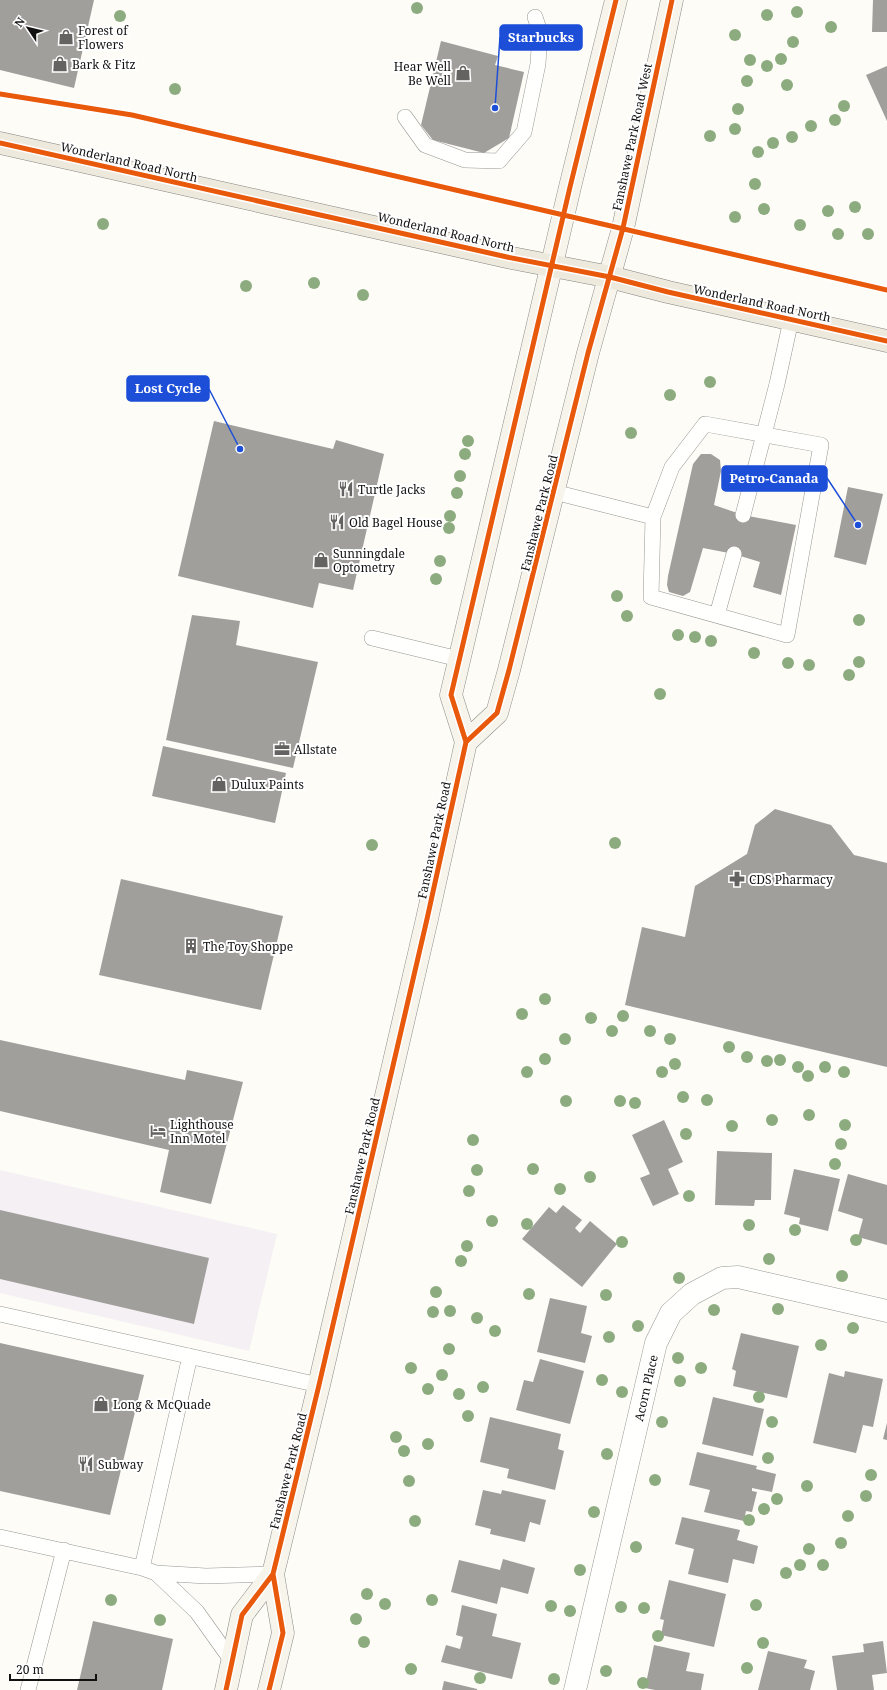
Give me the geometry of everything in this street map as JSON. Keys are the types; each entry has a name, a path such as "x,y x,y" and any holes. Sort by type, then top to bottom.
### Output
{"main road":[{"path":"466,742 451,695 616,0"},
{"name":"Fanshawe Park Road West","path":"610,277 623,228 672,0"},
{"name":"Wonderland Road North","path":"0,143 499,255 610,277 668,292 887,341"},
{"name":"Fanshawe Park Road","path":"269,1690 283,1633 273,1574 319,1385 427,919 466,742 496,713 509,670 588,353 610,277"},
{"name":"Fanshawe Park Road","path":"226,1690 242,1615 273,1574"}],"street":[{"name":"Acorn Place","path":"575,1690 656,1343 671,1313 692,1294 722,1278 738,1277 887,1311"}],"lane":[{"path":"405,117 425,145 465,160 499,161 524,132 537,72 540,32 535,18"},
{"path":"743,515 777,384 791,320"},
{"path":"705,424 764,434 821,445 787,635 651,597 653,517 672,467 705,424"},
{"path":"554,492 653,517"},
{"path":"717,615 734,554"},
{"path":"372,638 459,659"},
{"path":"0,1314 319,1385"},
{"path":"142,1568 190,1356"},
{"path":"0,1537 142,1568 156,1573 206,1576 273,1574"},
{"path":"28,1690 64,1550"},
{"path":"156,1573 197,1612 232,1661"}],"shaded area":[{"path":"0,1170 277,1234 249,1351 0,1293"}],"building":[{"path":"0,0 94,0 74,88 0,70"},
{"path":"873,0 887,0 887,32 872,32"},
{"path":"441,41 498,56 495,65 524,72 509,138 484,153 433,140 421,125"},
{"path":"887,66 887,121 866,75"},
{"path":"214,421 333,449 336,440 384,454 353,590 319,583 313,608 178,576"},
{"path":"701,454 711,454 720,460 721,471 714,505 743,515 796,525 781,595 753,587 760,562 734,554 703,548 690,592 683,596 669,592 667,585 668,576 693,464"},
{"path":"848,487 883,494 866,565 834,557"},
{"path":"192,615 240,621 236,645 318,662 293,768 166,740"},
{"name":"Dulux Paints","path":"163,746 286,773 275,823 152,796"},
{"path":"775,809 831,825 854,855 887,863 887,1067 625,1005 642,927 685,937 695,886 747,854 755,825"},
{"name":"The Toy Shoppe","path":"121,879 283,916 261,1010 99,975"},
{"name":"Lighthouse Inn Motel","path":"0,1040 185,1080 187,1070 243,1082 211,1204 160,1192 169,1150 0,1111"},
{"path":"664,1120 683,1162 668,1169 679,1194 653,1206 640,1178 650,1174 632,1135"},
{"path":"717,1151 772,1153 771,1200 755,1200 754,1206 715,1205"},
{"path":"794,1169 840,1179 828,1231 799,1224 800,1218 784,1214"},
{"path":"848,1174 887,1185 887,1245 858,1237 863,1219 838,1211"},
{"path":"563,1205 582,1220 575,1228 580,1233 590,1221 617,1244 582,1287 522,1239 549,1207 556,1213"},
{"path":"0,1210 209,1258 194,1324 0,1279"},
{"path":"550,1298 587,1306 581,1333 592,1336 585,1363 537,1352"},
{"path":"741,1333 799,1346 787,1398 733,1386 736,1371 732,1369"},
{"path":"0,1343 144,1375 110,1515 0,1491"},
{"path":"540,1359 584,1371 570,1424 516,1410 524,1380 533,1382"},
{"path":"845,1371 883,1379 873,1427 863,1425 856,1453 813,1443 829,1373 844,1377"},
{"path":"713,1397 764,1409 753,1456 702,1444"},
{"path":"490,1417 561,1434 558,1449 564,1451 555,1490 507,1478 509,1469 480,1462"},
{"path":"887,1423 887,1440 883,1439"},
{"path":"697,1452 757,1466 756,1469 776,1474 772,1492 752,1488 752,1491 757,1492 752,1512 746,1511 744,1521 704,1512 710,1490 689,1485"},
{"path":"483,1490 501,1494 502,1490 546,1500 540,1525 530,1522 525,1542 490,1534 491,1529 475,1525"},
{"path":"682,1517 740,1530 737,1540 758,1546 754,1564 733,1559 728,1583 688,1574 694,1549 675,1544"},
{"path":"503,1559 535,1568 528,1594 501,1587 497,1604 451,1592 459,1560 500,1570"},
{"path":"669,1580 726,1594 714,1647 661,1635 664,1620 660,1619"},
{"path":"462,1605 497,1614 492,1636 521,1643 512,1679 441,1662 446,1645 460,1649 463,1637 456,1635"},
{"path":"93,1621 173,1639 162,1690 77,1690"},
{"path":"883,1641 887,1673 872,1675 874,1690 837,1690 832,1656 864,1652 863,1644"},
{"path":"654,1645 690,1653 686,1671 704,1674 701,1690 655,1690 645,1688"},
{"path":"768,1651 807,1660 804,1668 815,1671 810,1690 758,1690"},
{"path":"444,1681 477,1689 477,1690 442,1690"}],"cycle path":[{"path":"269,1690 283,1633 273,1574 319,1385 427,919 466,742 451,695 570,187 616,0"},
{"path":"466,742 497,713 509,670 588,353 623,228 672,0"},
{"path":"0,94 132,115 887,290"},
{"path":"0,143 507,257 610,277 668,292 887,341"},
{"path":"226,1690 242,1615 273,1574"}],"place":[{"name":"Forest of Flowers","path":"66,37"},
{"name":"Bark & Fitz","path":"60,64"},
{"name":"Hear Well Be Well","path":"463,73"},
{"name":"Starbucks","path":"495,108"},
{"name":"Lost Cycle","path":"240,449"},
{"name":"Turtle Jacks","path":"346,489"},
{"name":"Old Bagel House","path":"337,522"},
{"name":"Petro-Canada","path":"858,525"},
{"name":"Sunningdale Optometry","path":"321,560"},
{"name":"Allstate","path":"282,749"},
{"name":"Dulux Paints","path":"219,784"},
{"name":"CDS Pharmacy","path":"737,879"},
{"name":"The Toy Shoppe","path":"191,946"},
{"name":"Lighthouse Inn Motel","path":"158,1131"},
{"name":"Long & McQuade","path":"101,1404"},
{"name":"Subway","path":"86,1464"}]}
